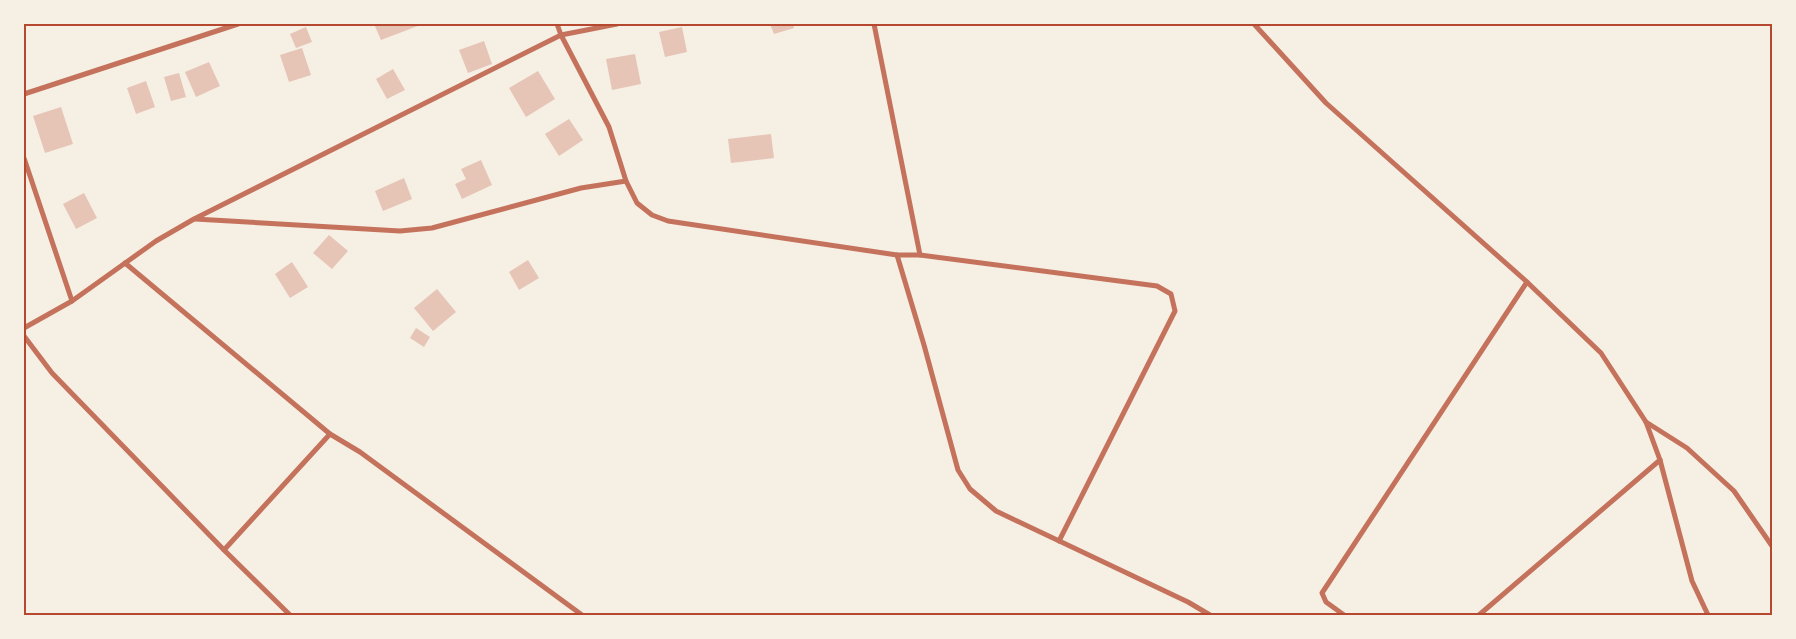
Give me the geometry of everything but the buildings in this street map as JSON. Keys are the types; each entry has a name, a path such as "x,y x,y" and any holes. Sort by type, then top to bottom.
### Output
{"street":[{"path":"24,94 238,24"},
{"path":"557,24 609,127 626,181 638,203 652,215 668,220 897,255 920,255 1157,286 1171,294 1175,311 1059,541"},
{"path":"24,328 72,302 156,241 194,219 561,35 618,24"},
{"path":"874,24 920,255"},
{"path":"1254,24 1326,103 1527,282 1601,353 1646,422 1660,460 1692,580 1708,615"},
{"path":"24,158 72,302"},
{"path":"194,219 400,231 432,228 581,188 626,181"},
{"path":"897,255 958,470 970,489 996,511 1188,602 1210,615"},
{"path":"125,263 330,434 360,452 582,615"},
{"path":"1344,615 1326,602 1322,593 1527,282"},
{"path":"24,336 52,373 290,615"},
{"path":"1646,422 1687,448 1734,490 1772,546"},
{"path":"224,550 330,434"},
{"path":"1479,615 1660,460"}]}
